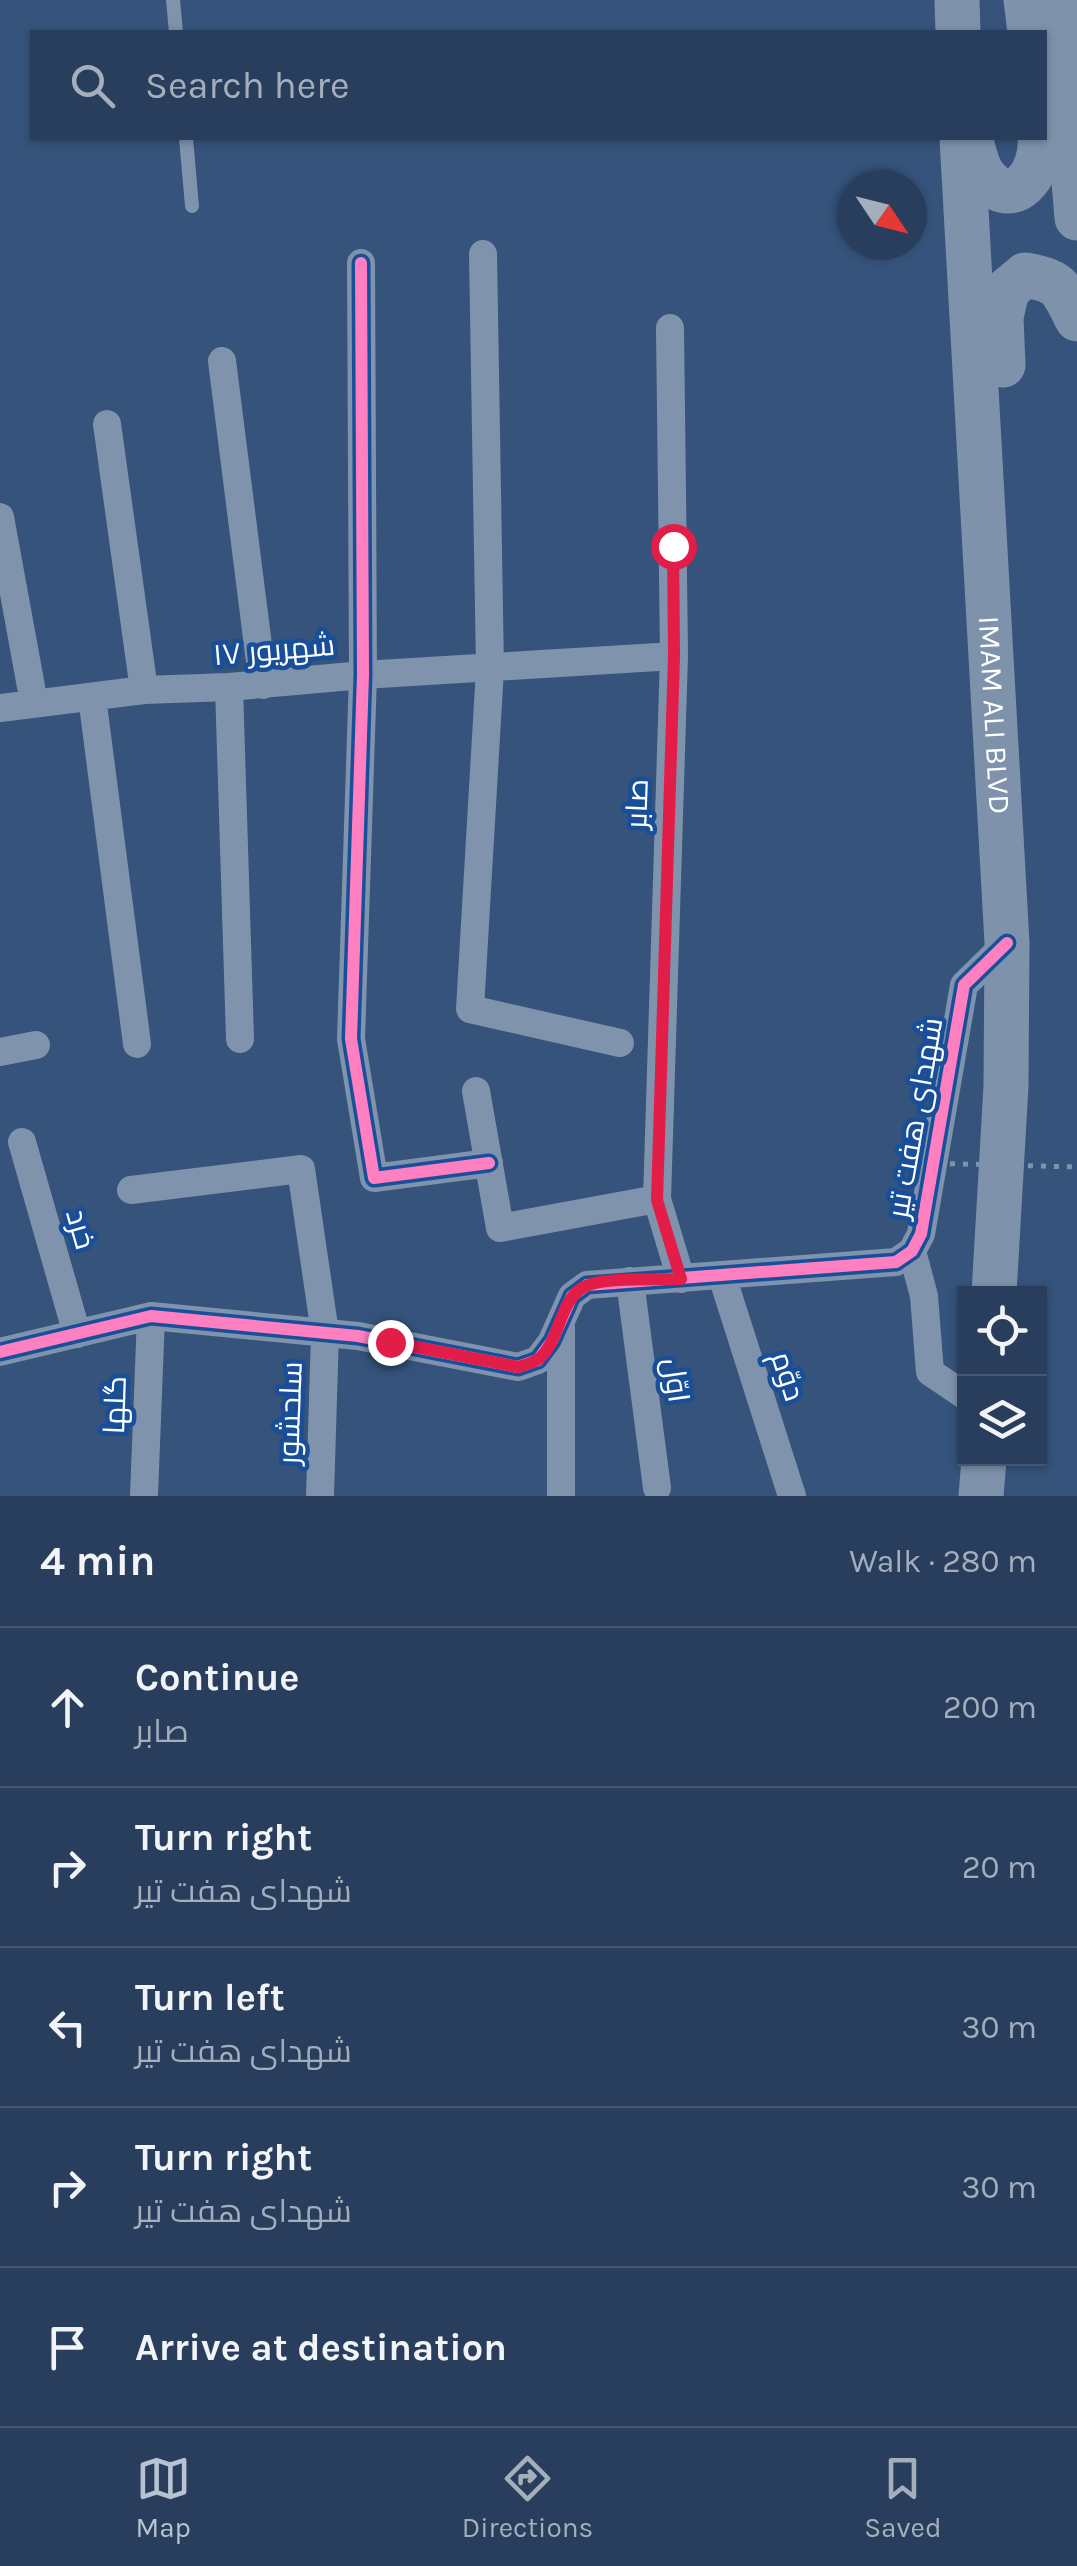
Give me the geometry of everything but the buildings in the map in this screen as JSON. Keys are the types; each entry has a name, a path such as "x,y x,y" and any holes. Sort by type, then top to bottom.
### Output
{"highway":[{"path":"956,0 958,30"},
{"path":"1026,0 1030,30"},
{"path":"1059,0 1077,218"},
{"name":"IMAM ALI BLVD","path":"966,140 1007,943 1006,1086 994,1286"},
{"path":"967,140 982,174 999,190 1026,184 1036,170 1040,140"},
{"path":"997,735 1009,624 1010,522 1001,317 1007,290 1024,276 1050,279 1077,318"},
{"path":"981,1496 983,1466"}],"street":[{"path":"483,254 490,669 470,1008 620,1043"},
{"path":"361,264 363,675 351,1039 374,1178 489,1163"},
{"name":"صابر","path":"670,328 674,656 657,1200 681,1279"},
{"path":"222,361 263,685"},
{"path":"107,424 144,690"},
{"path":"0,517 34,703"},
{"name":"۱۷ شهریور","path":"0,708 144,690 228,688 363,675 674,656"},
{"path":"228,688 240,1039"},
{"path":"92,697 137,1044"},
{"name":"شهدای هفت تیر","path":"0,1352 151,1316 358,1336 518,1367 538,1360 552,1341 572,1296 587,1285 896,1262 912,1250 922,1234 964,985 1007,943"},
{"path":"0,1052 36,1045"},
{"path":"476,1091 500,1228 657,1200"},
{"name":"خرد","path":"22,1142 78,1334"},
{"name":"سلحشور","path":"131,1190 301,1169 325,1333 320,1496"},
{"path":"912,1250 924,1296 930,1372 957,1390"},
{"name":"دوّم","path":"722,1276 792,1496"},
{"name":"اوّل","path":"630,1281 657,1488"},
{"name":"گلها","path":"144,1496 151,1316"},
{"path":"561,1321 561,1496"}],"lane":[{"path":"173,0 176,30"},
{"path":"186,140 192,206"}],"path":[{"path":"924,1163 1077,1167"}],"cycle path":[{"path":"361,263 363,675 351,1039 374,1178 489,1163"},
{"path":"0,1352 151,1316 358,1336 518,1367 538,1360 552,1341 572,1296 587,1285 896,1262 912,1251 921,1234 964,985 1007,943"}],"route":[{"path":"390,1342 518,1367 538,1360 552,1341 572,1296 587,1285 681,1279 657,1200 674,656 673,546"}]}
